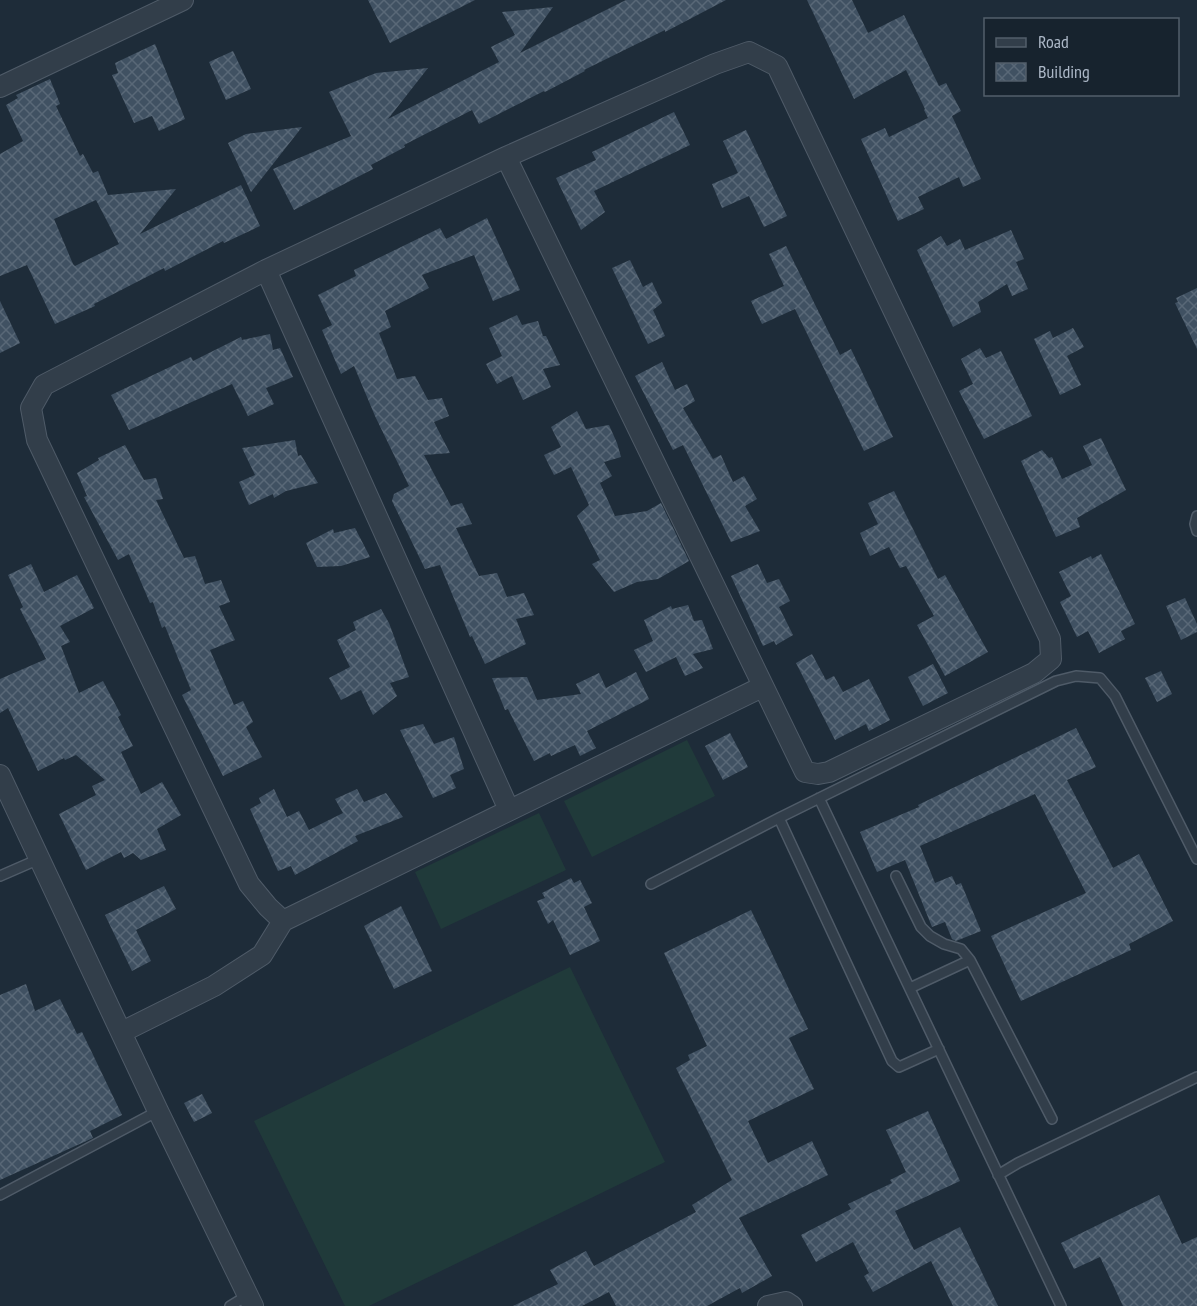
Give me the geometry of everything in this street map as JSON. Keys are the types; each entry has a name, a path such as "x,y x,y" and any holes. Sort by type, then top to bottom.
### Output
{"street":[{"path":"0,87 150,8 183,0"},
{"path":"283,921 249,884 37,440 31,408 44,385 266,270 506,157 715,64 749,52 777,66 1050,639 1051,659 1034,673 829,772 818,774 805,772 506,157"},
{"path":"266,270 509,810"},
{"path":"122,1032 214,986 262,955 283,921 762,687"},
{"path":"0,775 158,1111 250,1300"},
{"path":"768,1306 786,1302 792,1306"}],"lane":[{"path":"1197,516 1194,524 1197,531"},
{"path":"651,884 1056,681 1076,676 1100,678 1115,696 1197,859"},
{"path":"819,798 1061,1306"},
{"path":"779,818 892,1061 899,1067 939,1049"},
{"path":"0,876 39,860"},
{"path":"896,876 921,927 944,944 962,949 970,960 1052,1119"},
{"path":"910,988 970,960"},
{"path":"998,1175 1018,1163 1197,1077"},
{"path":"0,1195 158,1111"},
{"path":"230,1306 250,1300"}],"green space":[{"path":"687,740 715,796 592,857 564,801"},
{"path":"539,813 566,870 441,929 415,872"},
{"path":"570,967 665,1162 369,1306 345,1306 254,1121"}],"building":[{"path":"368,0 475,0 390,43"},
{"path":"626,0 726,0 479,124 472,110 404,145 405,147 371,165 373,169 294,210 273,169 351,136 329,92 376,73 428,68 388,119 499,62 491,47 515,35 502,12 553,7 520,53"},
{"path":"807,0 852,0 868,33 904,15 939,86 946,83 961,111 952,116 981,179 963,187 959,177 918,197 924,209 898,221 861,139 885,128 889,137 928,118 925,109 906,70 854,99"},
{"path":"155,44 185,119 159,131 152,116 134,123 112,75 118,73 115,63"},
{"path":"233,51 251,89 226,100 209,62"},
{"path":"50,79 60,104 56,106 80,156 83,154 93,173 98,171 108,195 176,189 140,234 241,185 260,226 224,243 223,241 165,271 164,268 94,304 95,306 55,324 27,265 0,276 0,154 23,141 6,105 18,98 16,95","holes":["96,200 119,244 75,266 54,219"]},
{"path":"674,112 690,145 594,191 605,212 581,230 556,178 596,160 592,152"},
{"path":"302,127 251,192 228,143 246,134"},
{"path":"746,130 787,216 764,227 749,196 722,208 712,184 738,173 723,141"},
{"path":"487,218 520,290 493,301 474,255 422,275 429,288 385,311 391,327 379,333 397,379 415,376 428,400 442,398 449,416 434,422 450,453 424,455 451,506 462,503 472,524 456,528 479,576 497,573 507,597 524,593 534,615 516,619 526,644 485,664 472,636 470,637 440,565 425,569 392,501 394,494 409,486 354,366 341,374 322,330 332,325 318,295 356,276 354,270 440,228 446,239"},
{"path":"1011,230 1024,259 1016,262 1028,289 1012,296 1007,284 978,302 981,312 953,327 917,250 941,236 947,246 960,239 965,250"},
{"path":"786,246 840,355 851,349 893,437 864,451 795,309 762,324 751,301 784,286 769,254"},
{"path":"630,260 643,287 652,282 662,303 653,310 665,336 648,344 612,268"},
{"path":"1197,288 1197,349 1175,303 1178,302 1176,298"},
{"path":"0,301 20,343 0,353"},
{"path":"517,315 522,325 538,321 543,336 546,336 560,365 543,369 551,387 523,400 512,376 497,384 486,364 502,356 489,328"},
{"path":"1073,328 1084,347 1067,356 1081,385 1060,395 1034,339 1050,331 1053,338"},
{"path":"270,334 273,350 280,348 293,377 266,388 274,404 248,416 232,384 129,430 111,395 191,357 193,361 241,337 242,340"},
{"path":"980,348 986,358 1001,351 1032,416 984,439 959,391 973,384 961,359"},
{"path":"662,362 675,390 687,384 695,401 683,408 713,459 721,455 733,482 744,476 757,499 745,506 760,531 731,542 683,445 673,450 635,376"},
{"path":"577,411 586,429 609,425 617,443 621,457 604,462 612,476 600,483 615,516 647,511 661,503 689,561 658,579 637,582 614,592 592,564 600,560 577,516 589,505 571,467 554,475 544,455 561,447 551,427"},
{"path":"1101,438 1126,490 1077,518 1080,527 1056,537 1021,461 1042,450 1049,458 1052,457 1062,479 1092,465 1083,446"},
{"path":"295,440 298,456 301,455 318,483 286,491 274,498 273,494 249,505 239,482 255,475 242,448"},
{"path":"125,445 144,480 156,478 163,499 156,500 184,558 195,556 205,584 221,580 230,602 219,606 235,640 210,650 234,705 243,701 253,722 246,727 262,757 223,776 182,695 191,690 165,626 162,628 153,602 150,603 129,554 118,560 84,497 87,496 77,473 99,460 98,458"},
{"path":"894,491 938,579 945,575 988,652 945,676 917,625 934,616 906,566 900,568 889,547 870,556 860,533 878,524 868,503"},
{"path":"355,528 370,557 341,566 317,567 306,543 333,529 334,533"},
{"path":"1101,554 1135,624 1121,631 1125,639 1099,653 1088,631 1077,637 1060,602 1071,596 1059,572 1091,556 1092,559"},
{"path":"31,564 44,592 77,575 94,608 60,626 70,642 61,646 79,693 103,681 121,715 118,717 133,746 121,752 141,794 162,782 181,815 157,829 166,850 141,860 133,853 124,858 121,852 86,870 59,814 96,795 92,786 105,780 76,755 65,760 64,758 38,771 8,708 0,713 0,679 46,659 20,609 23,607 8,575"},
{"path":"758,564 767,583 779,579 790,601 779,607 793,635 776,645 774,641 763,646 731,576"},
{"path":"1185,598 1197,624 1197,632 1181,640 1166,606"},
{"path":"688,605 694,621 702,620 713,649 693,654 703,668 685,676 676,657 646,672 634,650 653,641 644,620 671,606 672,609"},
{"path":"381,609 389,623 409,677 390,683 397,696 373,715 361,690 341,700 329,678 350,667 337,640 356,630 353,622"},
{"path":"812,654 826,680 834,676 843,692 869,679 890,720 869,731 866,724 835,740 796,663"},
{"path":"933,664 948,693 923,706 908,677"},
{"path":"1161,671 1172,694 1157,702 1145,678"},
{"path":"636,672 649,699 587,731 596,748 580,756 575,745 534,761 508,709 505,710 492,678 527,677 537,700 581,694 576,684 599,673 606,688"},
{"path":"423,724 434,744 454,737 464,769 450,775 456,788 433,798 400,730"},
{"path":"1076,728 1096,767 1067,780 1113,868 1139,854 1173,921 1129,944 1131,950 1021,1001 991,936 1086,893 1035,794 920,846 935,883 952,876 956,885 961,883 981,931 956,941 952,939 945,922 932,927 905,860 877,872 860,832 919,807 918,805"},
{"path":"730,733 748,767 723,780 705,746"},
{"path":"274,789 287,817 299,811 309,830 343,813 335,799 357,789 364,802 386,793 403,817 355,836 358,841 295,875 291,866 278,871 250,809 261,803 259,798"},
{"path":"571,878 574,883 580,880 592,903 584,907 600,941 570,955 553,920 548,924 537,901 545,898 542,893"},
{"path":"164,886 176,909 136,930 151,961 132,971 105,915"},
{"path":"401,906 432,971 394,989 364,926"},
{"path":"751,910 808,1029 789,1038 814,1089 748,1121 768,1163 812,1141 828,1175 739,1218 772,1276 742,1293 740,1288 707,1306 616,1306 609,1292 582,1306 513,1306 558,1284 550,1270 586,1251 594,1266 696,1212 692,1205 732,1180 676,1068 690,1060 688,1055 707,1046 664,953"},
{"path":"26,984 35,1011 60,999 77,1034 82,1032 122,1115 90,1131 93,1138 0,1180 0,995"},
{"path":"202,1094 212,1113 194,1122 184,1103"},
{"path":"928,1111 960,1181 895,1211 914,1250 960,1227 998,1306 953,1306 931,1261 873,1292 864,1276 869,1273 853,1242 816,1262 801,1235 851,1209 848,1204 892,1183 890,1180 906,1172 886,1130"},
{"path":"1159,1195 1182,1244 1197,1237 1197,1306 1123,1306 1100,1257 1074,1269 1061,1243"}]}
